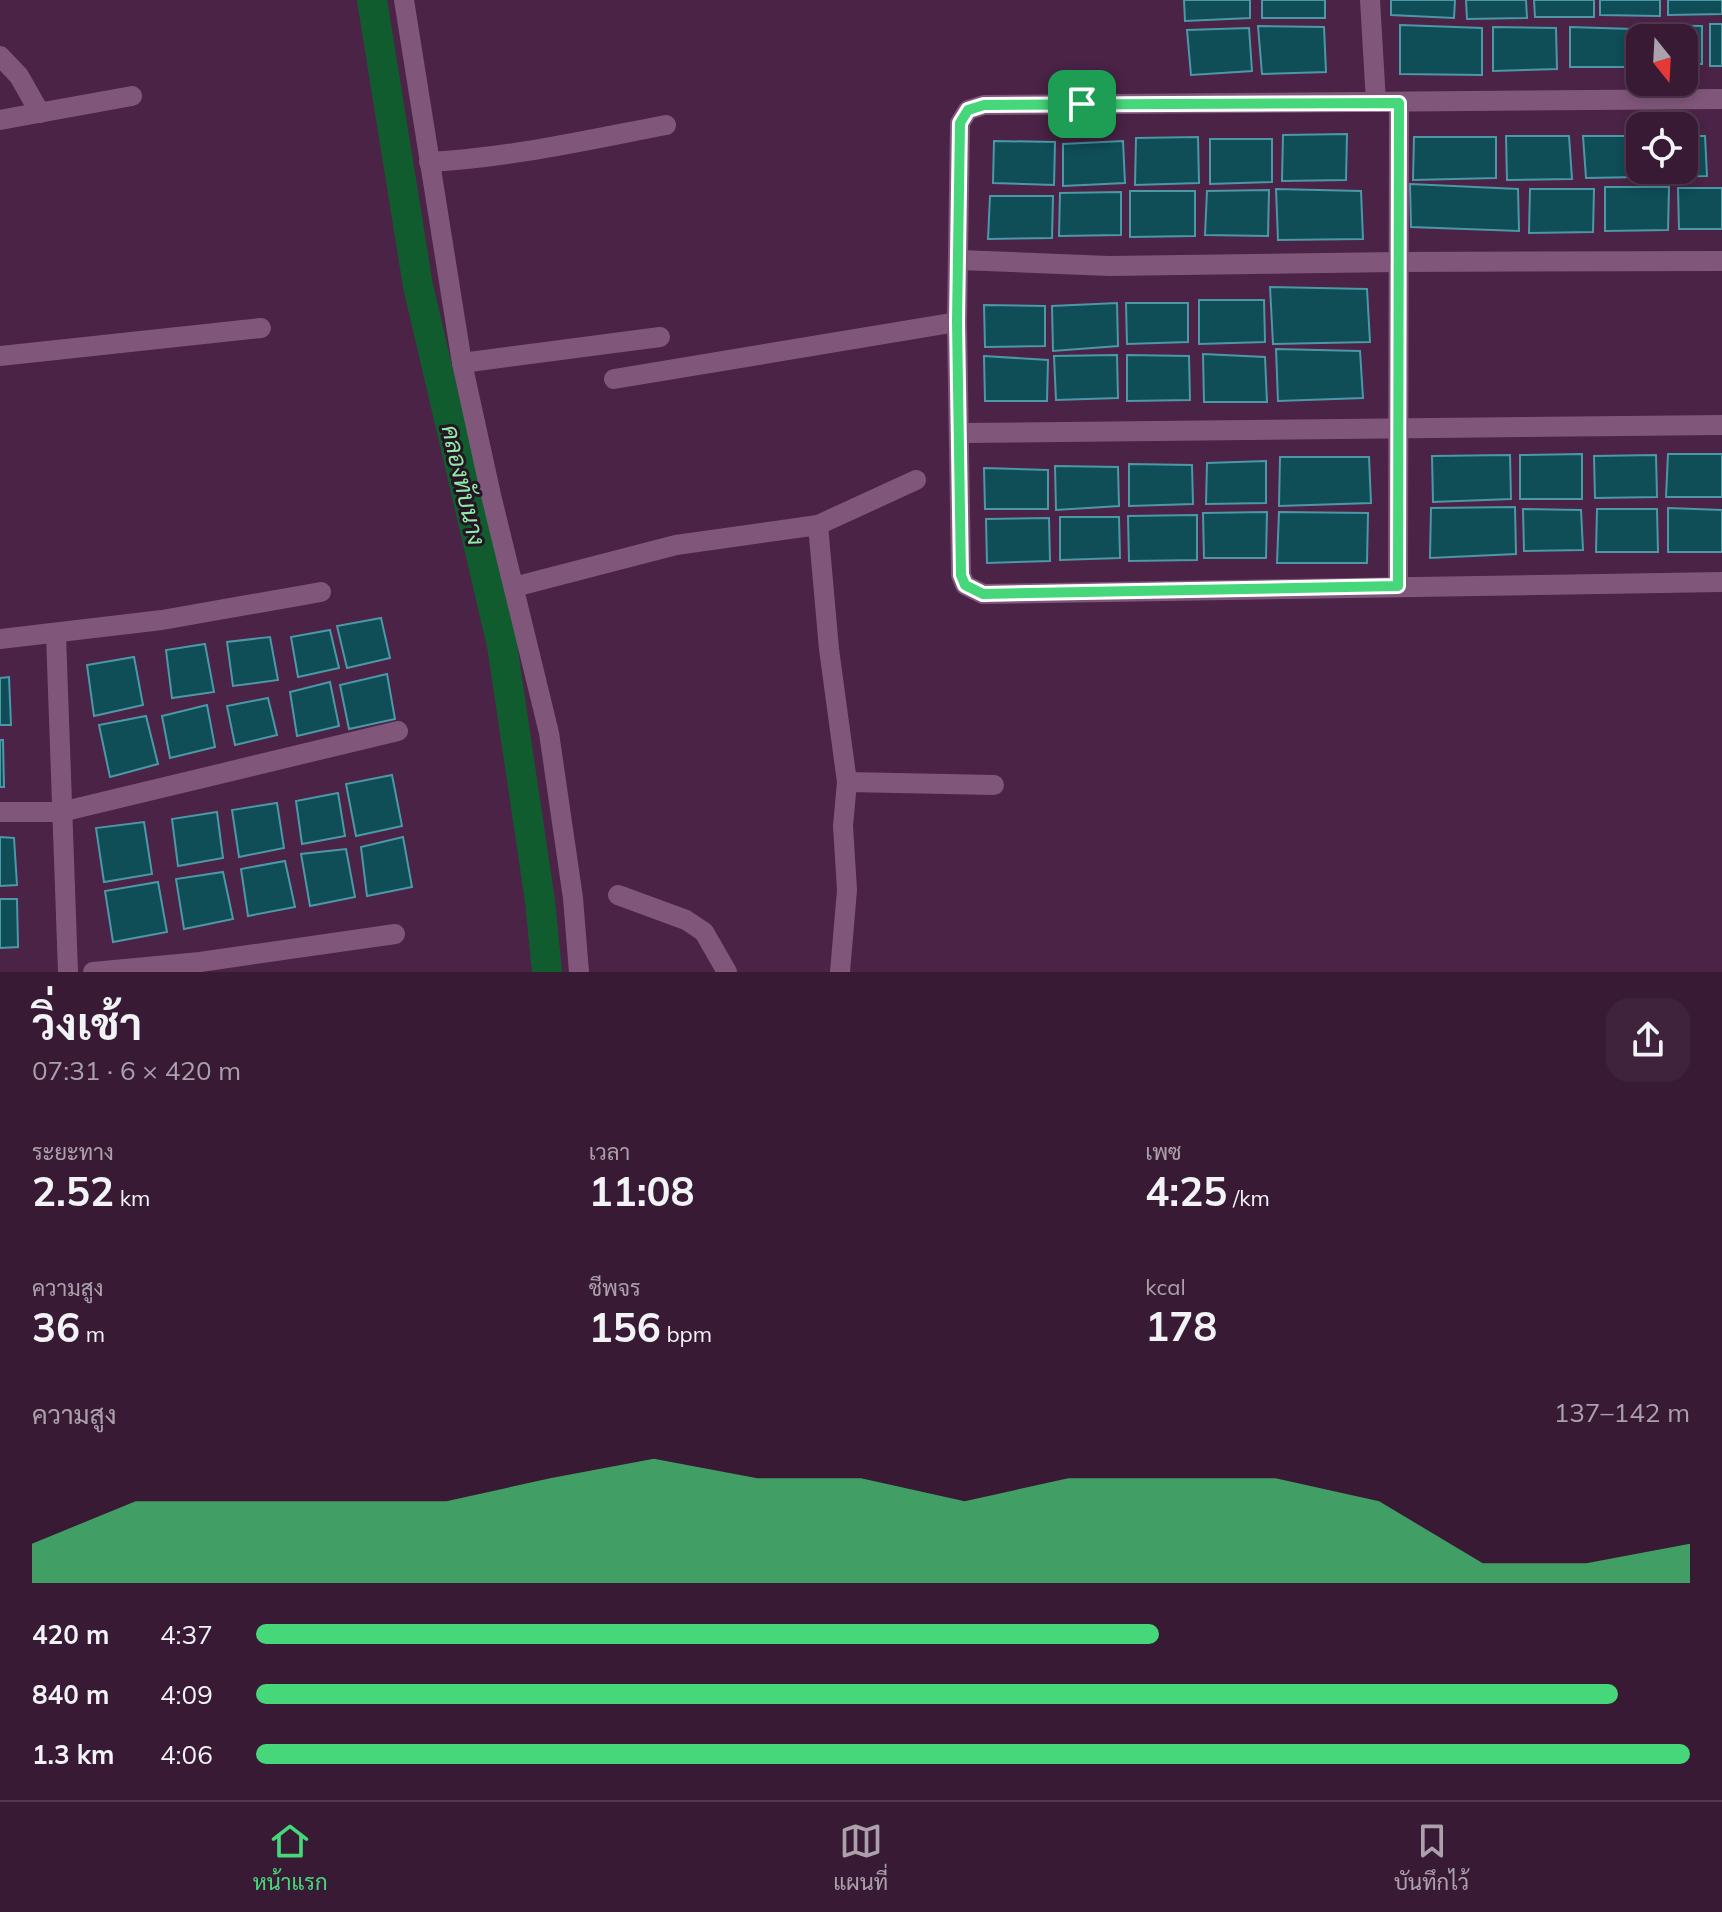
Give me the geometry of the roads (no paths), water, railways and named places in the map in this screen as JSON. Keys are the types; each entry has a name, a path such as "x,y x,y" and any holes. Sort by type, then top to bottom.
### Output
{"street":[{"path":"404,0 462,363 549,733 573,898 579,972"},
{"path":"1370,0 1376,102"},
{"path":"0,56 19,76 40,113"},
{"path":"0,120 132,96"},
{"path":"1722,99 984,105 968,110 960,123 957,322 961,575 965,585 983,594 1722,582"},
{"path":"1398,586 1399,103"},
{"path":"429,162 523,152 666,125"},
{"path":"959,260 1109,266 1722,261"},
{"path":"614,379 957,322"},
{"path":"0,356 261,328"},
{"path":"462,363 660,337"},
{"path":"959,433 1722,425"},
{"path":"514,587 676,545 818,525 916,480"},
{"path":"818,525 829,649 847,782 843,826 847,890 840,972"},
{"path":"0,639 56,635 162,620 321,592"},
{"path":"56,635 68,972"},
{"path":"0,812 61,812 398,731"},
{"path":"847,782 994,785"},
{"path":"618,895 686,920 704,932 727,972"},
{"path":"93,972 200,962 395,934"}],"waterway":[{"name":"คลองทับนาง","path":"372,0 418,286 502,645 540,901 547,972"}]}
